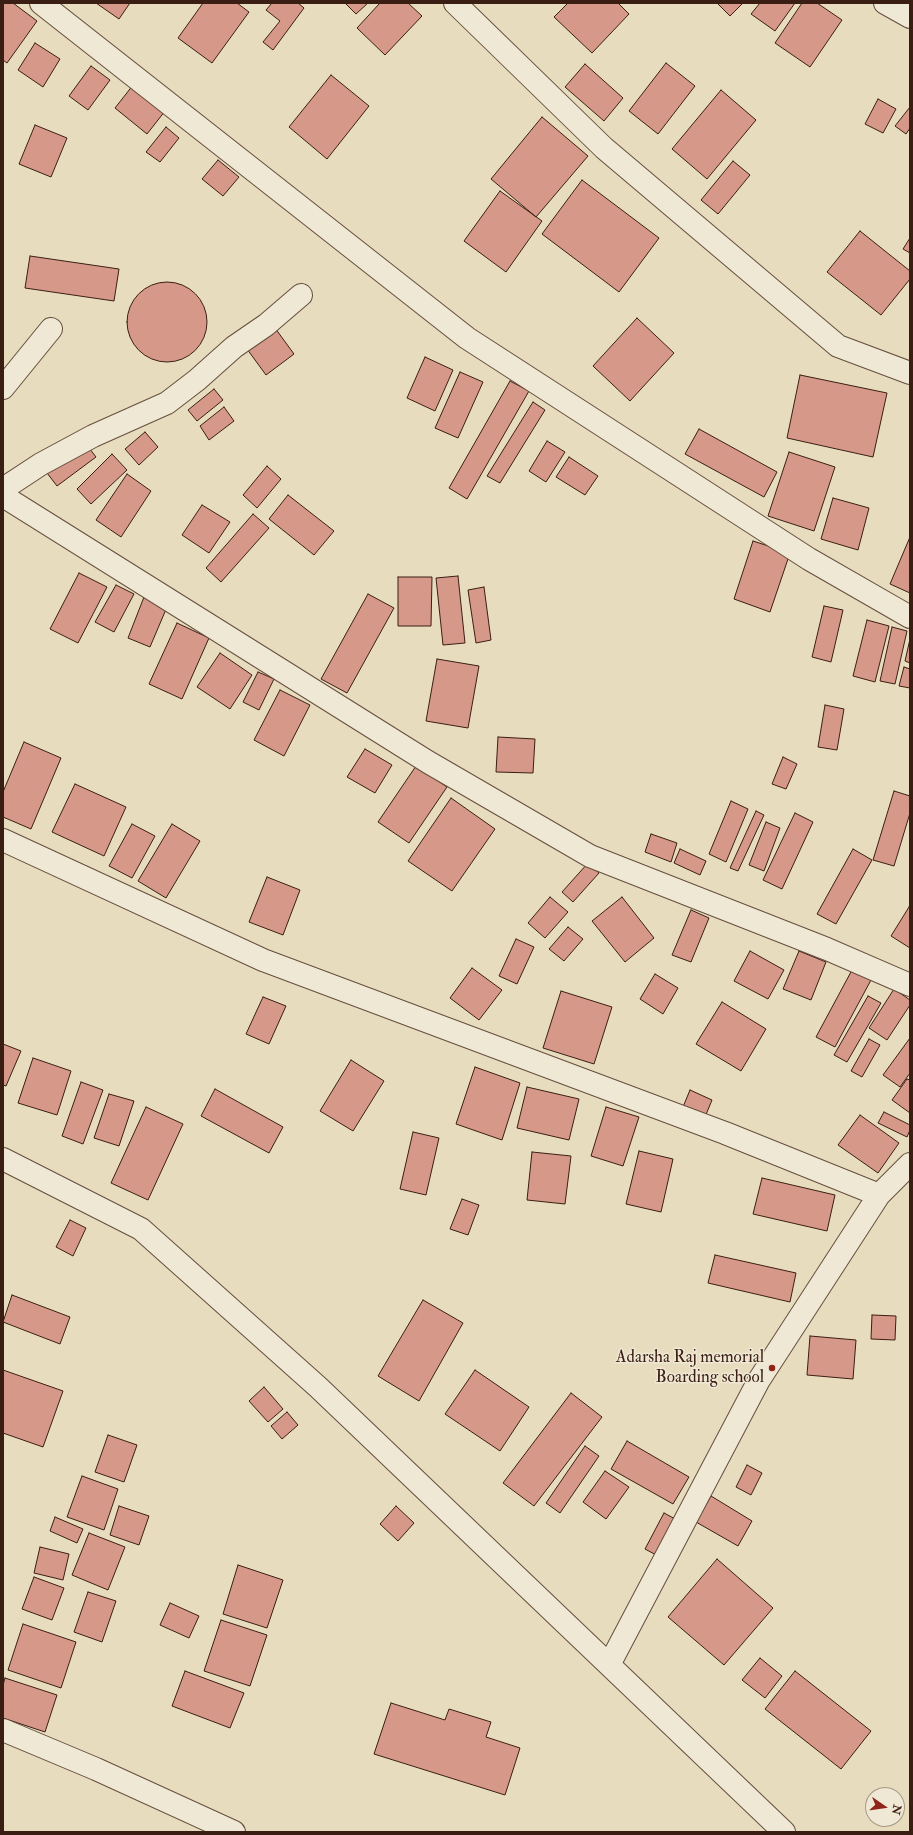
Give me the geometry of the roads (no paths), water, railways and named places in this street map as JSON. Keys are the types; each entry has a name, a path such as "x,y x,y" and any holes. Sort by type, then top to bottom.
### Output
{"street":[{"path":"41,3 467,338 809,559 910,617"},
{"path":"455,3 604,148 838,346 910,373"},
{"path":"885,3 910,17"},
{"path":"3,489 41,464 93,436 167,403 197,380 234,347 266,326 301,296"},
{"path":"3,388 51,329"},
{"path":"3,496 428,762 590,856 827,949 910,985"},
{"path":"3,840 263,960 725,1133 878,1195"},
{"path":"3,1159 141,1229 318,1387 784,1832"},
{"path":"609,1664 759,1380 878,1195 910,1164"},
{"path":"3,1730 96,1768 234,1832"}],"place":[{"name":"Adarsha Raj memorial Boarding school","path":"772,1368"}]}
